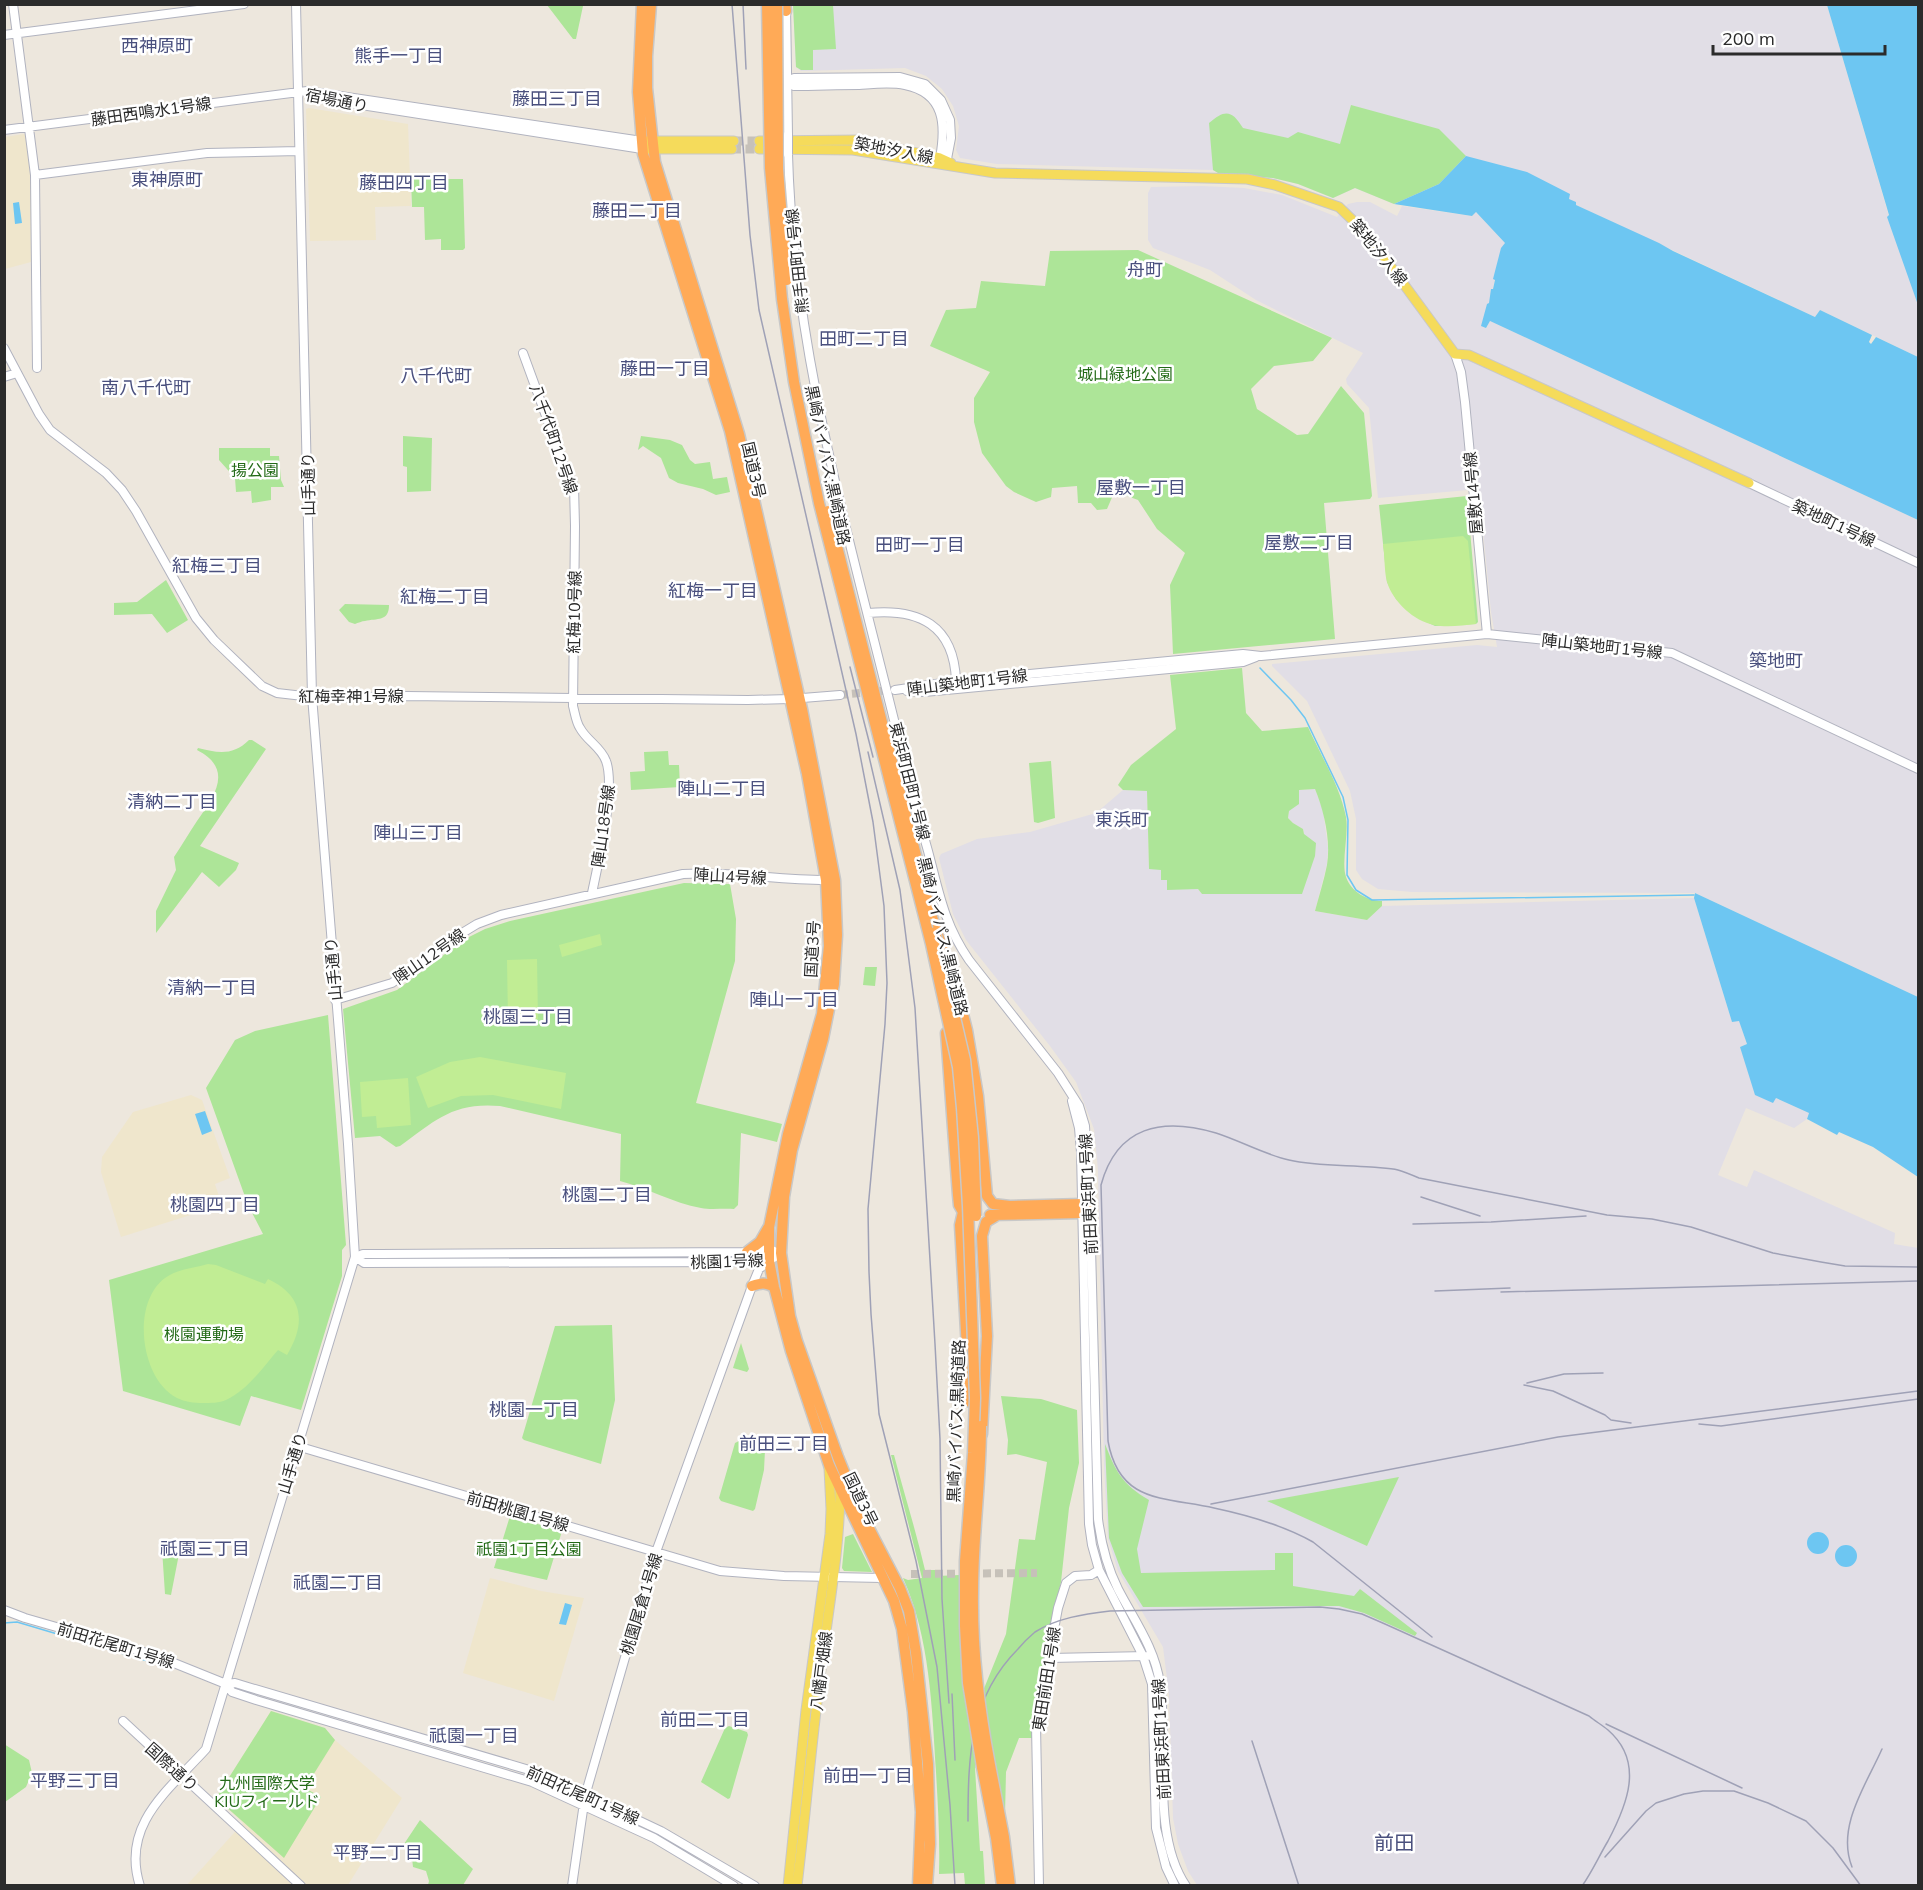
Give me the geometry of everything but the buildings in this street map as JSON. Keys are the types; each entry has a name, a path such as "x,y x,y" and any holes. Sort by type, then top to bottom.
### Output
{"highway":[{"name":"国道3号","path":"642,4 638,82 647,145 739,434 831,880 837,936 834,984 825,1030 792,1150 784,1197 781,1253 790,1316 838,1457 860,1511 900,1588 909,1611 928,1764 930,1844 927,1886"},
{"name":"国道3号","path":"647,145 647,56 651,4"},
{"name":"黒崎バイパス;黒崎道路","path":"767,4 771,179 781,289 794,382 822,514 931,944 958,1067 974,1349 977,1455"},
{"name":"黒崎バイパス;黒崎道路","path":"782,6 778,169 789,299 800,370 826,501 957,1021 970,1109 981,1348 973,1625 986,1766 1002,1886"},
{"name":"国道3号","path":"831,880 829,945 822,1014 788,1134 769,1227 769,1261 791,1351 829,1465 894,1601 902,1629 913,1712 921,1812 918,1886"},
{"path":"929,908 957,991 967,1030 978,1096 987,1196 993,1204 1084,1208"},
{"path":"931,944 946,1031 959,1205 963,1212 960,1226 963,1289 977,1455"},
{"path":"963,1212 972,1209 1010,1206"},
{"path":"963,1212 996,1216 1084,1208"},
{"path":"977,1455 987,1336 983,1229 986,1222 996,1216"},
{"path":"748,1257 769,1227"},
{"path":"752,1286 760,1283 774,1287"},
{"name":"黒崎バイパス;黒崎道路","path":"986,1766 1004,1837 1010,1886"}],"main road":[{"path":"647,145 733,145"},
{"name":"築地汐入線","path":"759,145 853,150 947,163 995,173 1247,180 1275,185 1338,207 1367,234 1455,354"},
{"path":"1455,354 1469,355 1749,483"},
{"name":"八幡戸畑線","path":"788,1886 806,1710 840,1522 838,1457"},
{"name":"八幡戸畑線","path":"797,1886 829,1577 831,1509 829,1465"}],"street":[{"path":"13,4 35,175 37,368"},
{"path":"4,35 244,4"},
{"name":"山手通り","path":"140,1886 135,1865 135,1850 140,1830 149,1812 206,1749 355,1257 312,696 296,4"},
{"name":"熊手田町1号線","path":"782,6 787,82"},
{"name":"熊手田町1号線","path":"782,6 787,82 788,154 800,287 818,410 835,490 868,613"},
{"path":"787,82 794,86 890,84 914,87 930,97 941,113 945,128 947,163"},
{"name":"宿場通り","path":"298,93 307,91 647,145"},
{"name":"藤田西鳴水1号線","path":"4,130 298,93"},
{"path":"35,175 207,153 299,151"},
{"name":"紅梅幸神1号線","path":"4,348 50,430 106,473 122,490 196,618 214,640 262,686 277,693 321,698 407,696 794,698"},
{"name":"八千代町12号線","path":"523,353 564,465 574,486 575,526"},
{"name":"屋敷14号線","path":"1455,354 1461,372 1465,402 1487,634"},
{"path":"4,377 17,373"},
{"name":"築地町1号線","path":"1749,483 1918,563"},
{"name":"紅梅10号線","path":"574,698 575,526"},
{"path":"868,613 895,611 910,614 934,627 952,654 956,681"},
{"name":"東浜町田町1号線","path":"868,613 946,920 956,942 1068,1089"},
{"name":"陣山築地町1号線","path":"1261,656 1243,662 957,689 924,692 895,690 956,681 1234,655 1261,656 1487,634 1672,653 1918,769"},
{"path":"794,698 840,695"},
{"name":"陣山18号線","path":"574,698 573,706 580,728 600,749 606,760 609,774 600,854 592,894"},
{"name":"陣山4号線","path":"592,894 683,874 704,873 831,880"},
{"name":"陣山12号線","path":"335,1000 385,986 400,979 454,938 477,924 501,915 592,894"},
{"name":"前田東浜町1号線","path":"1068,1089 1079,1106 1085,1125 1084,1208 1089,1524 1092,1545 1100,1570 1143,1656 1152,1684 1156,1828 1163,1857 1175,1886"},
{"name":"前田東浜町1号線","path":"1084,1208 1098,1519 1101,1542 1116,1586 1140,1627 1154,1657 1160,1683 1162,1712 1165,1818 1171,1851 1186,1886"},
{"name":"桃園1号線","path":"748,1257 769,1249 781,1253"},
{"name":"桃園1号線","path":"355,1257 363,1254 380,1254 748,1257 769,1261 781,1253"},
{"path":"748,1257 759,1269 769,1261"},
{"name":"桃園尾倉1号線","path":"572,1886 582,1806 656,1552 759,1269"},
{"name":"前田桃園1号線","path":"297,1446 729,1573 882,1578"},
{"name":"東田前田1号線","path":"1039,1886 1036,1725 1058,1608 1066,1583 1075,1576 1091,1575 1100,1570"},
{"name":"前田花尾町1号線","path":"4,1610 160,1657 226,1684 234,1683 536,1772 661,1830 755,1886"},
{"path":"1050,1658 1154,1657"},
{"name":"前田花尾町1号線","path":"226,1684 232,1692 240,1695 532,1782 654,1838 734,1886"},
{"name":"国際通り","path":"123,1721 301,1886"}],"shaded area":[{"path":"793,5 1827,5 1893,230 1918,305 1918,357 1820,310 1815,317 1576,205 1439,184 1394,204 1355,188 1333,198 1298,184 1273,178 1218,173 1213,170 997,164 960,158 956,150 959,126 953,106 942,89 926,76 905,68 801,71 796,67"},
{"path":"306,109 408,124 411,206 375,207 376,240 310,241"},
{"path":"24,134 31,181 33,260 5,269 5,137"},
{"path":"1151,187 1244,188 1282,195 1337,217 1348,204 1357,202 1370,202 1397,216 1402,206 1472,216 1476,212 1505,243 1494,279 1486,328 1490,321 1918,520 1918,997 1695,893 1412,892 1378,889 1362,879 1356,870 1356,819 1350,791 1307,701 1272,664 1477,645 1497,647 1491,612 1479,489 1378,498 1369,408 1347,384 1346,379 1363,353 1256,300 1210,270 1153,248 1148,240 1148,193"},
{"path":"1315,789 1323,810 1328,848 1327,864 1315,911 1367,920 1382,906 1694,898 1732,1022 1739,1020 1747,1044 1740,1047 1776,1098 1809,1113 1807,1119 1794,1128 1746,1108 1718,1175 1747,1187 1754,1170 1895,1233 1894,1244 1918,1248 1918,1885 1197,1885 1188,1871 1178,1844 1173,1818 1169,1695 1163,1647 1118,1571 1108,1539 1104,1465 1098,1170 1094,1129 1076,1082 966,940 953,914 939,858 941,854 977,839 1030,832 1096,813 1123,790 1147,791 1149,869 1161,869 1167,880 1198,889 1202,894 1302,894 1304,834 1303,829 1288,818 1299,790"},
{"path":"191,1095 202,1100 230,1178 215,1184 222,1205 121,1237 101,1172 102,1157 133,1112"},
{"path":"490,1578 541,1591 584,1598 554,1701 463,1673"},
{"path":"271,1711 325,1728 335,1740 402,1798 348,1885 186,1886 243,1823 216,1798"}],"green space":[{"path":"577,4 583,6 576,39 573,39 547,5"},
{"path":"793,5 833,5 836,49 813,50 813,70 801,70 796,67"},
{"path":"1351,105 1439,129 1466,156 1439,184 1394,204 1355,188 1333,198 1298,184 1273,178 1218,173 1213,170 1209,123 1220,115 1232,115 1243,128 1288,138 1298,132 1340,144"},
{"path":"411,179 463,179 465,248 463,250 441,250 441,239 425,240 424,207 412,207"},
{"name":"城山緑地公園","path":"1138,250 1332,338 1313,361 1274,366 1251,389 1257,409 1297,435 1308,434 1341,386 1364,413 1372,496 1370,499 1324,503 1335,639 1173,654 1170,585 1185,553 1157,529 1138,500 1119,493 1113,495 1107,509 1097,510 1091,503 1078,503 1077,486 1052,488 1051,497 1036,502 1006,486 982,453 974,422 974,398 990,372 930,346 946,310 976,308 981,281 1045,286 1050,251"},
{"path":"403,436 432,438 431,491 407,492 407,467 403,466"},
{"path":"641,436 670,440 682,445 690,460 695,464 710,462 713,479 727,477 730,492 716,495 669,478 661,458 643,446 638,450"},
{"name":"揚公園","path":"219,448 270,448 270,456 279,456 281,480 284,487 271,487 271,500 252,503 251,491 236,492 235,478 219,460"},
{"path":"1467,496 1478,622 1476,624 1435,626 1416,617 1396,599 1387,582 1379,505"},
{"path":"1463,536 1468,541 1476,624 1439,626 1426,623 1405,610 1394,597 1387,582 1383,544"},
{"path":"166,580 188,620 167,633 152,614 114,615 114,603 137,602"},
{"path":"345,604 389,605 385,617 355,624 349,622 339,610"},
{"path":"1242,668 1246,713 1262,731 1308,727 1343,805 1347,824 1344,864 1348,882 1361,895 1382,901 1382,906 1367,920 1315,911 1327,865 1328,846 1324,816 1315,789 1299,790 1299,804 1289,811 1288,818 1316,843 1315,856 1302,894 1202,894 1198,889 1167,890 1167,880 1161,880 1161,870 1149,869 1147,791 1123,790 1118,785 1131,765 1176,729 1170,675"},
{"path":"249,740 266,749 200,846 239,863 236,870 219,887 202,872 156,933 156,911 176,870 174,857 210,802 218,783 215,765 197,750 198,748 219,752 231,751"},
{"path":"668,751 669,765 679,765 680,787 631,790 630,772 645,771 644,752"},
{"path":"1051,761 1055,818 1038,823 1034,822 1029,763"},
{"path":"684,883 730,884 736,919 735,961 696,1103 782,1124 777,1142 741,1133 738,1205 734,1209 705,1209 691,1206 620,1181 621,1134 500,1106 457,1110 435,1121 396,1147 380,1136 355,1138 343,1009 397,990 465,939 485,929 510,921"},
{"path":"600,934 602,945 562,957 559,945"},
{"path":"537,959 538,1019 508,1020 507,960"},
{"path":"865,967 877,967 875,986 863,985"},
{"name":"桃園運動場","path":"328,1015 346,1245 342,1250 342,1276 301,1410 251,1396 240,1426 123,1391 109,1280 263,1234 248,1205 206,1088 235,1040 255,1031"},
{"path":"480,1057 566,1073 561,1109 493,1095 461,1096 428,1108 416,1077 450,1062"},
{"path":"408,1078 411,1125 377,1128 376,1116 362,1117 360,1082"},
{"path":"208,1264 265,1284 268,1279 280,1286 295,1302 299,1321 287,1355 278,1350 255,1378 234,1396 221,1402 209,1403 177,1398 164,1388 155,1375 144,1340 147,1305 154,1290 170,1275"},
{"path":"612,1325 615,1400 601,1464 524,1440 522,1438 555,1326"},
{"path":"741,1343 749,1369 747,1372 733,1368"},
{"path":"1001,1396 1041,1399 1077,1410 1079,1463 1069,1508 1061,1582 1044,1657 1034,1717 1033,1738 1019,1738 1006,1772 1005,1816 985,1712 975,1755 975,1768 980,1851 983,1851 985,1885 965,1885 964,1873 939,1874 933,1723 928,1673 919,1624 903,1578 908,1580 922,1578 891,1455 894,1455 925,1570 938,1570 938,1576 959,1575 960,1628 983,1691 1006,1634 1019,1539 1035,1540 1047,1462 1016,1454 1007,1455 1008,1440"},
{"path":"739,1441 765,1450 764,1470 753,1511 721,1501 719,1498 735,1443"},
{"path":"1105,1444 1126,1483 1149,1500 1137,1549 1141,1573 1275,1570 1275,1553 1293,1553 1293,1586 1354,1596 1360,1589 1417,1633 1415,1636 1364,1613 1339,1606 1143,1607 1122,1573 1109,1538"},
{"path":"1399,1477 1367,1546 1267,1501"},
{"name":"祇園1丁目公園","path":"510,1516 562,1531 547,1580 494,1568"},
{"path":"853,1534 872,1572 844,1571 842,1568 845,1537"},
{"path":"162,1549 179,1554 171,1595 165,1594"},
{"name":"九州国際大学 KIUフィールド","path":"271,1711 325,1728 335,1740 305,1788 321,1797 284,1858 216,1798"},
{"path":"729,1726 747,1732 748,1735 728,1799 701,1782 725,1728"},
{"path":"4,1744 29,1760 32,1773 26,1787 5,1802"},
{"path":"420,1820 473,1869 463,1885 428,1885 426,1871 413,1867 412,1858 404,1844"}],"water":[{"path":"1827,5 1918,5 1918,305 1887,217 1889,215"},
{"path":"1466,156 1527,172 1570,194 1569,199 1576,202 1576,205 1673,251 1815,317 1820,310 1872,335 1869,342 1871,344 1876,337 1918,357 1918,520 1490,321 1486,328 1481,326 1491,289 1493,289 1495,280 1493,279 1501,248 1505,243 1476,212 1472,216 1394,204 1439,184"},
{"path":"19,202 22,223 15,224 13,203"},
{"path":"1695,893 1918,997 1918,1177 1873,1147 1839,1132 1837,1135 1807,1119 1809,1113 1776,1098 1773,1103 1755,1095 1740,1047 1747,1044 1739,1021 1732,1022 1694,898"},
{"path":"205,1111 212,1131 202,1135 195,1114"},
{"path":"1818,1532 1826,1535 1829,1543 1826,1551 1818,1554 1810,1551 1807,1543 1810,1535"},
{"path":"1846,1545 1854,1548 1857,1556 1854,1564 1846,1567 1838,1564 1835,1556 1838,1548"},
{"path":"565,1603 572,1605 566,1625 559,1624"}],"waterway":[{"path":"1260,668 1305,718 1343,797 1348,820 1347,875 1356,890 1372,900 1694,895"},
{"path":"4,1623 17,1622 168,1667"}],"tunnel":[{"path":"734,141 759,141"},
{"path":"732,149 759,149"},
{"path":"840,695 892,690"},
{"path":"911,1574 1037,1573"}],"railway":[{"path":"732,4 750,235 759,310 856,734 873,822 884,906 887,983 885,1024 868,1209 871,1314 879,1414 916,1561 937,1667 955,1886"},
{"path":"743,4 746,69"},
{"path":"850,667 873,757"},
{"path":"868,752 900,890 915,1008 940,1439 942,1599 949,1703"},
{"path":"1432,1637 1313,1542 1265,1521 1147,1494 1133,1487 1122,1476 1114,1462 1108,1441 1101,1185 1108,1165 1130,1138 1160,1127 1196,1128 1299,1162 1395,1169 1419,1178 1607,1215 1652,1219 1691,1227 1773,1253 1821,1262 1845,1266 1918,1267"},
{"path":"1421,1197 1480,1216"},
{"path":"1413,1224 1586,1216"},
{"path":"1501,1292 1918,1281"},
{"path":"1435,1291 1510,1288"},
{"path":"1527,1383 1564,1374 1603,1373"},
{"path":"1524,1385 1553,1391 1611,1420 1631,1423"},
{"path":"1211,1504 1558,1437 1918,1391"},
{"path":"1699,1424 1721,1426 1918,1399"},
{"path":"968,1821 971,1751 981,1707 1002,1668 1022,1645 1043,1627 1081,1615 1110,1611 1320,1607 1339,1609 1362,1614 1589,1716 1608,1730 1619,1742 1626,1756 1629,1770 1626,1798 1615,1827 1582,1886"},
{"path":"952,1694 955,1760"},
{"path":"1606,1724 1742,1788"},
{"path":"1252,1741 1299,1886"},
{"path":"1852,1867 1848,1852 1850,1822 1861,1792 1882,1749"},
{"path":"1605,1857 1656,1803 1703,1791 1734,1791 1768,1803 1806,1821 1833,1848 1861,1886"}],"district":[{"name":"西神原町","path":"157,45"},
{"name":"熊手一丁目","path":"399,55"},
{"name":"藤田三丁目","path":"557,98"},
{"name":"東神原町","path":"167,179"},
{"name":"藤田四丁目","path":"404,182"},
{"name":"藤田二丁目","path":"637,210"},
{"name":"舟町","path":"1145,269"},
{"name":"田町二丁目","path":"864,338"},
{"name":"藤田一丁目","path":"665,368"},
{"name":"八千代町","path":"436,375"},
{"name":"南八千代町","path":"146,387"},
{"name":"屋敷一丁目","path":"1141,487"},
{"name":"屋敷二丁目","path":"1309,542"},
{"name":"田町一丁目","path":"920,544"},
{"name":"紅梅三丁目","path":"217,565"},
{"name":"紅梅一丁目","path":"713,590"},
{"name":"紅梅二丁目","path":"445,596"},
{"name":"築地町","path":"1776,660"},
{"name":"陣山二丁目","path":"722,788"},
{"name":"清納二丁目","path":"172,801"},
{"name":"東浜町","path":"1122,819"},
{"name":"陣山三丁目","path":"418,832"},
{"name":"清納一丁目","path":"212,987"},
{"name":"陣山一丁目","path":"794,999"},
{"name":"桃園三丁目","path":"528,1016"},
{"name":"桃園二丁目","path":"607,1194"},
{"name":"桃園四丁目","path":"215,1204"},
{"name":"桃園一丁目","path":"534,1409"},
{"name":"前田三丁目","path":"784,1443"},
{"name":"祇園三丁目","path":"205,1548"},
{"name":"祇園二丁目","path":"338,1582"},
{"name":"前田二丁目","path":"705,1719"},
{"name":"祇園一丁目","path":"474,1735"},
{"name":"前田一丁目","path":"868,1775"},
{"name":"平野三丁目","path":"75,1780"},
{"name":"前田","path":"1394,1842"},
{"name":"平野二丁目","path":"378,1852"}]}
